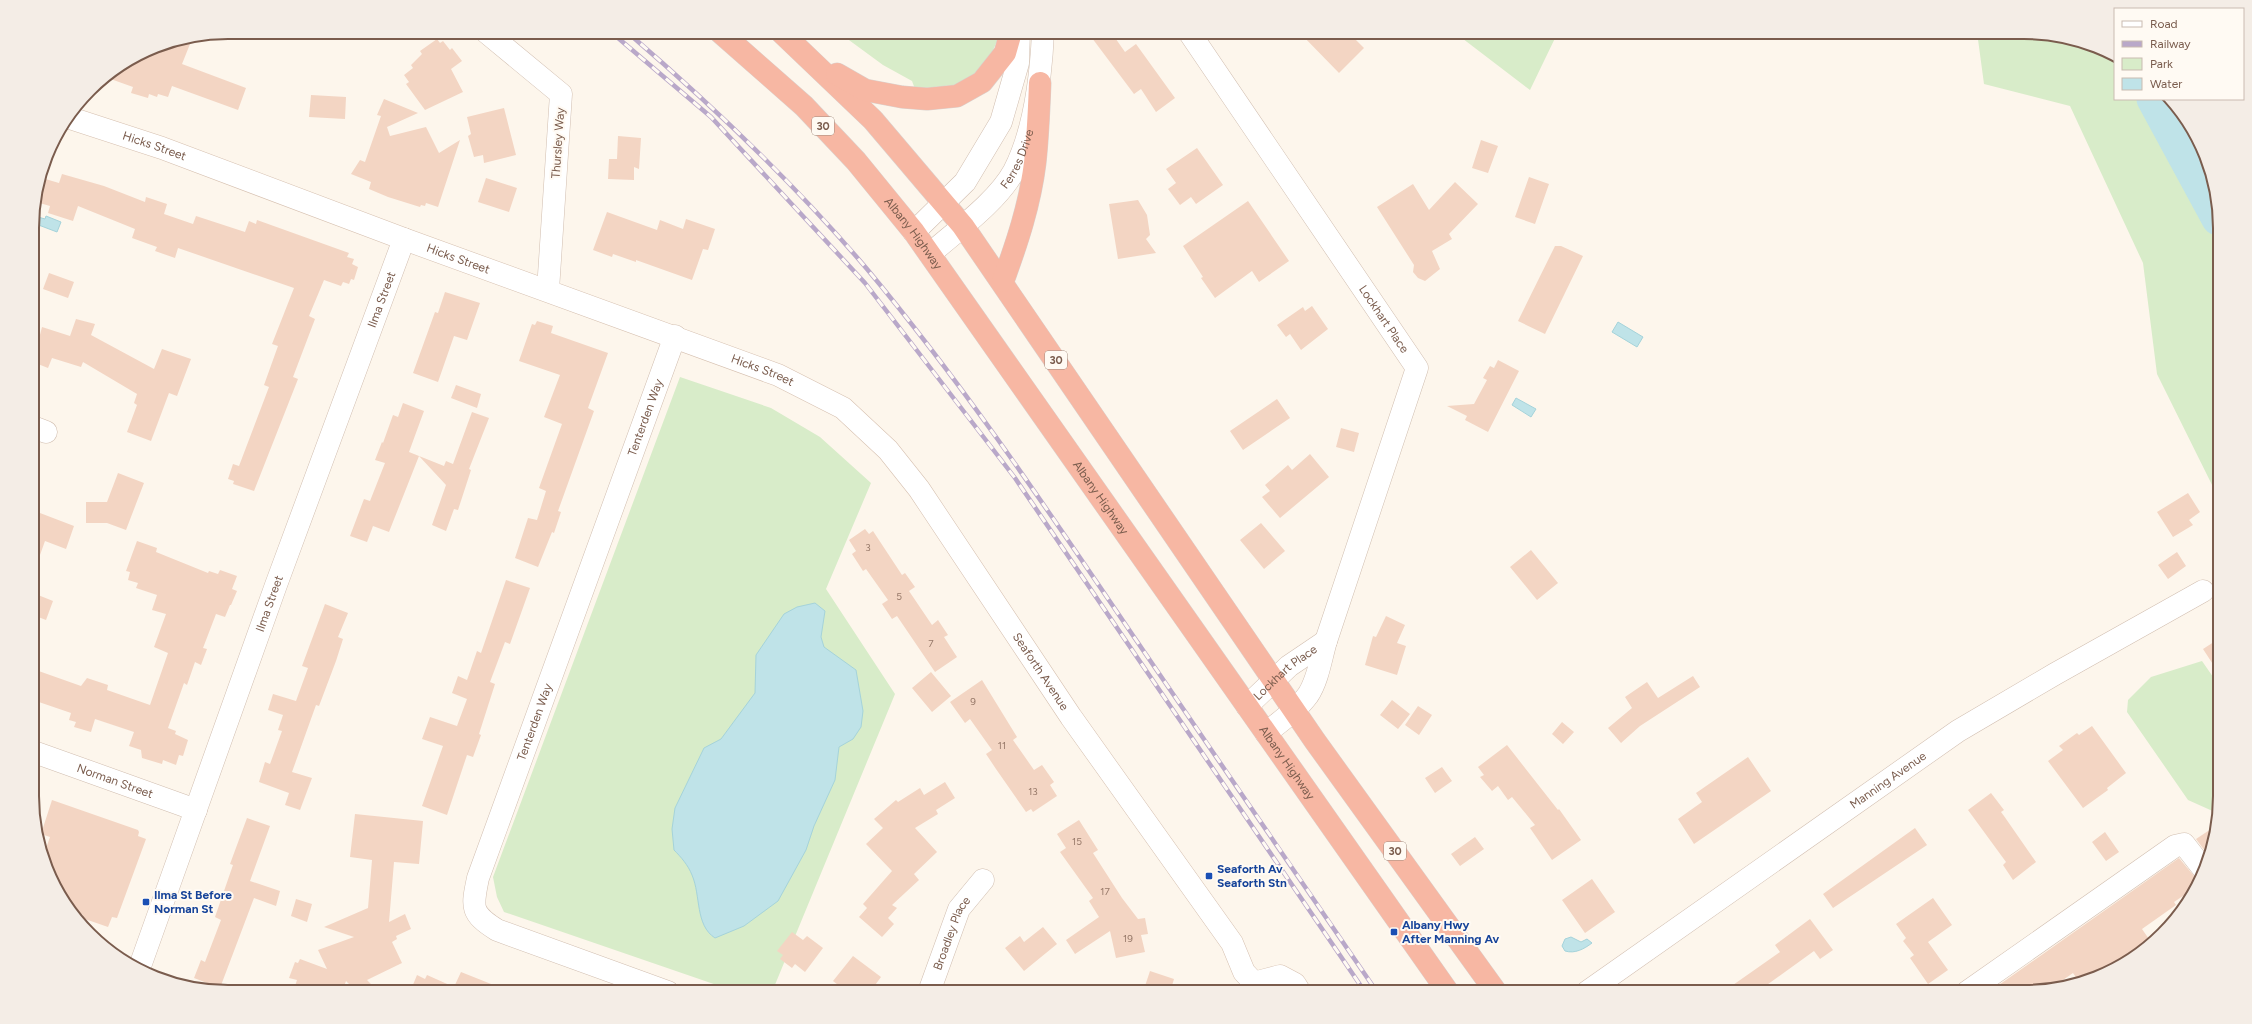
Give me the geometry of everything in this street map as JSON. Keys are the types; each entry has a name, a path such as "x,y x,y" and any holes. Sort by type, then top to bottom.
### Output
{"highway":[{"name":"Albany Highway","path":"728,39 804,106 856,161 914,232 1443,985"},
{"name":"30","path":"789,39 873,120 963,226 1003,281 1147,496 1276,680 1295,710 1491,985"},
{"path":"813,61 865,90 902,98 928,99 957,96 982,82 1005,53 1009,39"},
{"path":"1003,281 1015,249 1028,201 1035,163 1040,83"}],"street":[{"name":"Thursley Way","path":"494,39 561,94 548,290"},
{"path":"914,232 965,182 1000,122 1018,63 1019,39"},
{"name":"Ferres Drive","path":"930,254 963,226 994,196 1014,172 1025,142 1040,83 1043,39"},
{"name":"Lockhart Place","path":"1194,39 1416,368 1309,694 1295,710 1266,733"},
{"name":"Hicks Street","path":"74,119 162,148 404,239 778,374 843,408"},
{"name":"Ilma Street","path":"141,963 404,239"},
{"name":"Tenterden Way","path":"649,985 497,930 480,920 473,902 478,878 674,336"},
{"name":"Seaforth Avenue","path":"843,408 888,450 919,489 1071,717 1232,943 1251,985"},
{"name":"Manning Avenue","path":"1597,985 1958,731 2062,670 2203,591"},
{"name":"Lockhart Place","path":"1247,706 1276,680 1288,666 1326,641"},
{"name":"Norman Street","path":"39,754 196,810"},
{"path":"1977,985 2175,846 2184,844 2200,865"},
{"name":"Broadley Place","path":"932,985 959,910 983,880"},
{"name":"Seaforth Avenue","path":"1232,943 1254,962 1296,985"},
{"path":"1258,985 1267,978 1280,976"}],"green space":[{"path":"848,39 998,39 987,64 964,84 915,89 912,81 883,65"},
{"path":"1463,39 1555,39 1530,90"},
{"path":"1978,39 2036,39 2073,45 2096,53 2114,62 2114,100 2163,100 2188,134 2199,156 2207,179 2213,216 2213,487 2157,374 2143,263 2070,106 1984,84"},
{"path":"680,377 771,408 820,437 871,483 826,589 895,694 775,985 717,985 504,912 497,897 493,877"},
{"path":"2202,661 2213,677 2213,811 2188,800 2127,712 2128,700 2151,677"}],"water":[{"path":"46,216 61,222 57,232 39,225 39,217 45,219"},
{"path":"1618,322 1643,337 1637,347 1612,332"},
{"path":"1516,398 1536,409 1531,417 1512,405"},
{"path":"815,603 825,611 821,637 824,647 856,670 863,711 861,727 853,739 839,747 835,780 814,826 806,850 778,901 744,926 715,938 704,926 701,918 695,883 690,871 684,861 674,850 672,829 675,808 704,748 721,739 755,693 756,655 784,614 797,607"},
{"path":"1571,937 1581,942 1587,939 1592,943 1579,950 1572,952 1565,951 1562,946 1565,939"}],"building":[{"path":"437,39 440,43 443,41 450,50 452,48 462,61 451,69 463,92 425,110 406,84 409,82 404,75 413,68 411,65 422,54 420,51"},
{"path":"1093,39 1116,39 1125,52 1136,44 1175,98 1156,112 1141,89 1134,94"},
{"path":"1306,39 1355,39 1364,48 1339,73"},
{"path":"190,43 182,64 246,88 238,110 172,86 168,97 158,94 157,97 149,94 148,98 131,93 133,87 111,79 134,64 156,53 179,45"},
{"path":"311,95 346,97 345,119 309,117"},
{"path":"384,99 418,113 387,127 390,136 426,127 439,153 460,140 438,207 426,203 425,206 421,205 420,207 388,197 369,189 371,182 351,174 360,160 365,162 381,116 377,115"},
{"path":"504,108 516,155 484,163 483,155 474,157 468,136 471,134 467,117"},
{"path":"618,136 641,138 639,169 634,167 634,180 608,179 609,159 617,159"},
{"path":"1481,140 1498,146 1488,173 1472,168"},
{"path":"1197,148 1223,185 1196,204 1191,197 1180,205 1168,189 1176,183 1166,169"},
{"path":"62,174 104,186 145,202 146,197 167,204 164,214 193,224 196,216 245,232 249,221 256,224 257,220 349,253 347,257 354,259 352,264 358,267 354,280 351,279 349,284 343,282 341,286 324,280 309,316 315,319 293,377 298,379 254,491 233,484 234,481 228,479 233,464 239,466 269,387 264,385 278,346 272,344 294,288 178,248 175,258 155,251 157,247 132,238 135,229 78,206 73,221 48,213 50,206 41,203 45,179 59,183"},
{"path":"1529,177 1549,184 1535,224 1515,217"},
{"path":"486,178 517,188 509,212 478,202"},
{"path":"1455,182 1478,204 1449,234 1452,239 1432,251 1440,269 1425,281 1418,278 1413,272 1414,265 1377,207 1413,184 1429,210"},
{"path":"1138,200 1147,215 1150,235 1146,239 1156,253 1118,259 1109,204"},
{"path":"1248,201 1289,261 1259,282 1252,271 1215,298 1201,278 1203,277 1183,246"},
{"path":"607,212 657,230 660,220 683,229 686,219 715,229 708,250 703,249 692,280 636,260 636,262 613,254 612,257 593,250"},
{"path":"1555,246 1561,246 1583,256 1545,334 1518,321"},
{"path":"49,273 74,282 68,298 43,289"},
{"path":"445,292 480,303 467,340 454,336 438,382 413,373 435,312 438,313"},
{"path":"1312,306 1328,329 1301,350 1290,334 1286,337 1277,325 1303,307 1305,311"},
{"path":"76,319 95,324 91,335 154,369 162,349 191,359 177,396 169,393 151,441 127,432 137,405 134,403 137,394 83,362 81,367 52,358 48,368 39,364 39,339 42,327 70,336"},
{"path":"537,321 553,326 551,333 608,353 588,408 594,411 558,511 561,512 554,533 552,532 538,567 515,558 528,518 537,520 546,491 539,488 562,424 544,417 560,375 519,361 532,324 535,325"},
{"path":"1498,360 1519,371 1488,432 1465,420 1467,416 1447,406 1474,404 1487,380 1483,378 1490,366 1494,368"},
{"path":"456,385 481,394 477,408 451,398"},
{"path":"1277,399 1290,418 1243,450 1230,431"},
{"path":"403,403 424,411 409,452 419,456 389,532 373,526 367,542 350,536 364,499 370,501 385,463 375,460 393,415 398,417"},
{"path":"472,412 489,418 469,469 471,470 458,510 454,509 446,531 432,525 446,485 419,456 444,466 446,461 453,464"},
{"path":"1341,428 1359,433 1354,452 1336,447"},
{"path":"1310,454 1329,477 1280,518 1262,497 1270,491 1265,485 1288,465 1292,470"},
{"path":"118,473 144,483 126,530 107,523 86,523 86,502 107,502"},
{"path":"2188,493 2200,512 2189,520 2193,525 2173,537 2157,512"},
{"path":"40,513 74,526 66,549 45,541 39,558"},
{"path":"1261,523 1285,551 1264,569 1240,540"},
{"path":"865,529 869,534 873,531 902,575 905,573 915,587 909,591 932,625 938,620 948,635 944,637 957,657 935,672 897,616 892,619 882,604 888,600 866,569 863,571 852,554 856,551 849,540"},
{"path":"137,541 157,548 156,552 208,573 209,571 218,574 220,570 237,576 232,589 237,591 231,605 225,617 216,614 203,648 207,649 201,665 195,662 187,685 184,683 168,728 176,731 175,734 188,740 183,756 179,755 176,765 163,760 162,764 142,758 141,750 129,746 134,732 95,719 91,732 74,727 76,722 69,720 71,713 39,702 39,671 81,686 87,678 108,685 107,690 150,705 168,653 154,647 166,614 152,610 157,595 136,588 138,583 128,580 130,572 126,571"},
{"path":"1531,550 1558,583 1537,600 1510,567"},
{"path":"2177,552 2186,566 2168,579 2158,565"},
{"path":"506,580 530,588 510,644 505,642 490,682 495,684 479,734 481,735 473,757 467,755 447,815 422,806 443,746 422,739 430,717 457,726 467,699 452,693 458,676 467,680 477,651 481,653"},
{"path":"39,595 53,601 46,620 39,617"},
{"path":"325,604 348,613 338,637 343,639 336,661 319,706 316,705 292,772 312,778 300,810 285,805 289,793 259,782 265,762 270,764 282,731 278,730 283,715 268,710 273,694 296,701 308,668 302,666"},
{"path":"1386,616 1405,625 1397,643 1406,646 1397,675 1365,665 1373,636 1376,637"},
{"path":"2213,643 2213,664 2203,649"},
{"path":"931,672 951,696 932,712 912,688"},
{"path":"1693,676 1700,687 1640,726 1621,743 1608,728 1632,708 1625,697 1647,682 1658,698"},
{"path":"982,680 1017,737 1013,740 1034,770 1042,765 1054,782 1050,785 1057,796 1033,812 1031,809 1026,812 996,769 986,754 992,750 970,719 965,723 950,702"},
{"path":"1392,700 1410,714 1398,729 1380,715"},
{"path":"1418,706 1432,715 1419,735 1405,725"},
{"path":"1562,722 1574,732 1563,744 1552,734"},
{"path":"2092,726 2126,773 2107,788 2108,790 2083,808 2048,761 2063,750 2059,746 2077,733 2079,735"},
{"path":"1507,745 1558,810 1559,809 1581,840 1552,860 1530,828 1535,825 1512,797 1508,800 1498,786 1492,791 1480,777 1484,775 1478,767"},
{"path":"1748,757 1771,791 1694,844 1678,819 1702,802 1696,793"},
{"path":"1442,767 1452,781 1435,793 1425,778"},
{"path":"945,782 955,798 936,810 938,814 915,828 937,852 914,874 919,880 892,905 897,908 888,918 894,924 882,937 859,917 867,908 863,904 892,871 866,844 883,828 874,819 896,800 898,802 920,788 924,795"},
{"path":"1991,793 2004,810 2001,812 2036,862 2013,880 2003,865 2006,862 1968,810"},
{"path":"52,800 138,830 138,836 146,839 117,918 112,917 108,927 84,919 83,915 80,914 71,901 53,868 46,848 50,837 43,835 42,829"},
{"path":"355,814 423,821 419,864 394,862 389,922 405,914 411,929 396,936 397,939 392,942 402,963 367,980 372,985 350,985 346,981 345,985 295,985 297,980 289,978 295,962 298,963 300,959 327,969 318,950 354,937 324,927 368,908 372,860 350,857"},
{"path":"247,818 270,826 250,881 280,891 276,906 254,898 221,985 216,985 194,978 201,960 205,962 221,920 215,917 233,865 230,864"},
{"path":"1079,820 1098,850 1093,853 1122,898 1138,919 1145,918 1148,934 1141,935 1145,952 1116,958 1110,931 1075,954 1066,940 1099,917 1089,901 1093,898 1060,852 1066,848 1057,834"},
{"path":"1915,828 1927,845 1833,908 1823,894"},
{"path":"2209,830 2205,851 2196,839"},
{"path":"2105,832 2119,852 2106,861 2092,842"},
{"path":"1475,837 1484,849 1460,866 1451,854"},
{"path":"2179,858 2194,876 2185,895 2174,902 2176,905 2142,929 2149,938 2118,960 2096,971 2076,978 2073,973 2061,981 2036,985 1999,985"},
{"path":"1592,879 1615,912 1585,933 1562,900"},
{"path":"1933,898 1952,925 1928,942 1948,970 1928,984 1910,958 1914,955 1903,941 1906,938 1896,924"},
{"path":"296,899 312,904 307,922 291,916"},
{"path":"1810,919 1833,950 1820,959 1814,951 1767,985 1733,985 1780,952 1775,945"},
{"path":"1043,927 1057,944 1024,971 1005,948 1020,936 1024,942"},
{"path":"792,932 803,940 807,936 823,948 805,972 795,964 792,968 780,959 783,955 777,951"},
{"path":"853,956 881,977 875,985 838,985 833,981"},
{"path":"1150,971 1174,979 1172,985 1145,985"},
{"path":"461,972 494,985 455,985"},
{"path":"417,975 425,979 427,975 450,985 413,985"}],"waterway":[{"path":"2154,100 2212,207"}],"railway":[{"path":"619,39 711,117 865,283 1015,478 1360,985"},
{"path":"635,39 721,116 781,175 839,237 903,313 972,403 1038,496 1372,985"}],"place":[{"name":"Seaforth Av Seaforth Stn","path":"1209,876"},
{"name":"Ilma St Before Norman St","path":"146,902"},
{"name":"Albany Hwy After Manning Av","path":"1394,932"}]}
